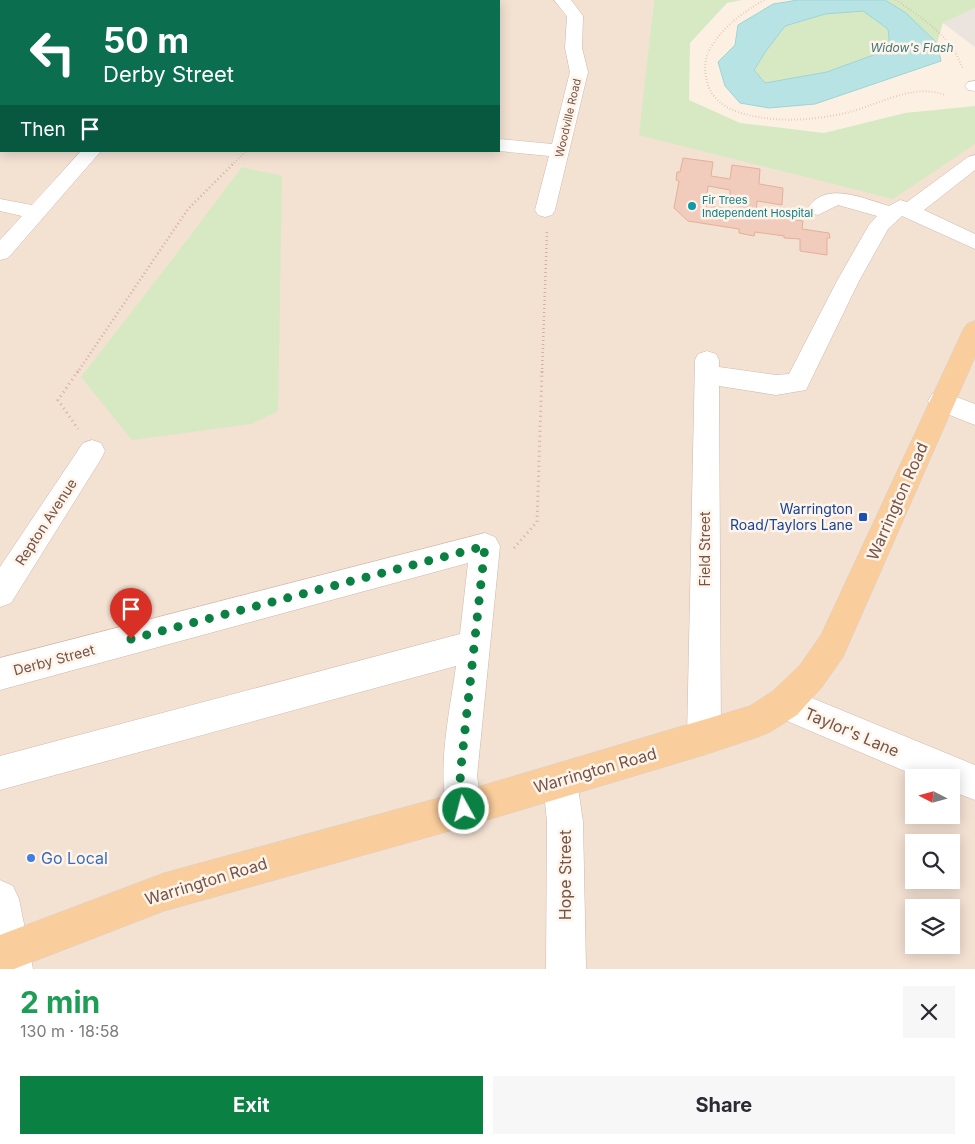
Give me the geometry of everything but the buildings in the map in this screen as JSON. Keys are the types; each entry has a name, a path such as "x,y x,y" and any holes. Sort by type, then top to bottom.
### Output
{"main road":[{"name":"Warrington Road","path":"7,958 164,892 464,809 704,738 758,720 785,703 811,676 832,646 975,330"}],"street":[{"name":"Woodville Road","path":"545,210 579,72 573,44 576,20 571,9 562,0"},
{"path":"500,145 561,151"},
{"path":"0,253 91,152"},
{"path":"894,217 975,161"},
{"path":"818,208 827,201 839,198 975,242"},
{"path":"0,206 38,212"},
{"name":"Field Street","path":"704,738 706,367 776,386 798,383 848,281 894,217"},
{"path":"942,401 975,415"},
{"name":"Repton Avenue","path":"0,592 92,450"},
{"name":"Derby Street","path":"0,674 485,546 480,586"},
{"path":"464,809 460,776 480,586"},
{"path":"0,773 473,646"},
{"name":"Taylor's Lane","path":"785,703 975,783"},
{"name":"Hope Street","path":"560,781 565,822 566,969"},
{"path":"0,899 7,958"}],"path":[{"path":"764,0 731,20 724,28 705,60 704,69 710,91 724,106 752,116 786,120 806,119 853,110 916,92 931,90 945,95"},
{"path":"896,0 927,21 958,54 961,66 972,81"},
{"path":"92,450 58,400 188,209 245,152"},
{"path":"480,586 537,522 546,234 550,220 545,210"}],"shaded area":[{"path":"500,0 654,0 640,135 975,142 975,969 0,969 0,152 500,152"},
{"path":"975,8 975,47 943,23"}],"green space":[{"path":"654,0 742,0 727,3 690,43 689,100 740,123 824,133 905,113 975,106 975,144 893,199 639,135"},
{"path":"885,0 975,0 975,8 943,23 937,43 906,13"},
{"path":"863,11 888,29 891,49 827,72 765,83 754,70 785,26 825,14"},
{"path":"242,167 282,176 278,411 251,424 132,440 81,377"}],"water":[{"name":"Widow's Flash","path":"798,0 885,0 906,13 937,43 941,61 815,104 769,108 740,103 725,86 718,62 735,45 738,25 773,4","holes":["863,11 888,29 890,49 827,72 765,83 754,70 785,26 825,14"]}],"place":[{"name":"Fir Trees Independent Hospital","path":"692,206"},
{"name":"Warrington Road/Taylors Lane","path":"863,517"},
{"name":"Go Local","path":"31,858"}],"route":[{"path":"131,639 485,546 460,776 464,809"}]}
